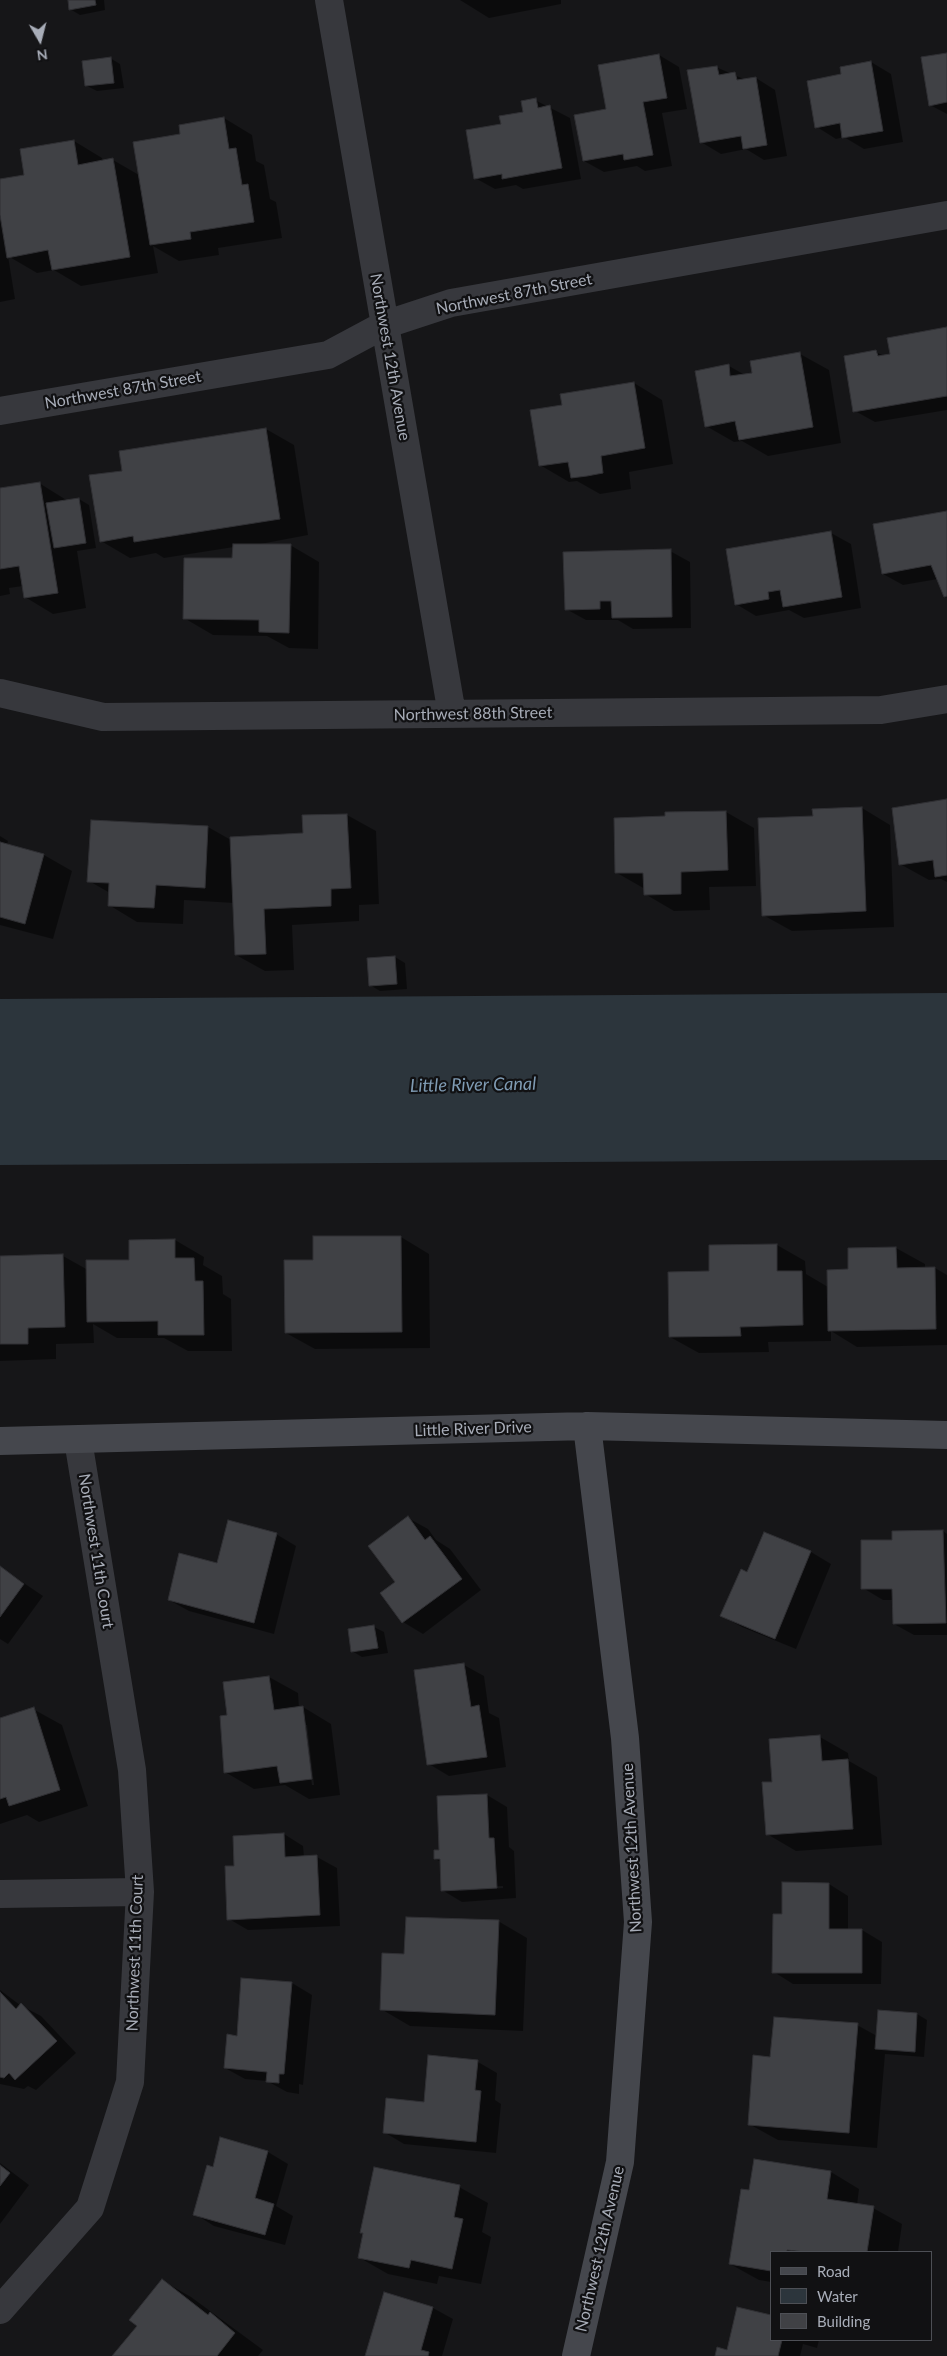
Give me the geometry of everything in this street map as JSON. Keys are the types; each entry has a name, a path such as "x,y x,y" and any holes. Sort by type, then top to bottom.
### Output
{"street":[{"name":"Northwest 12th Avenue","path":"329,0 452,714"},
{"name":"Northwest 87th Street","path":"0,411 328,355 384,324 450,303 947,215"},
{"name":"Northwest 88th Street","path":"0,693 103,717 881,710 947,698"},
{"name":"Northwest 12th Avenue","path":"576,2356 620,2162 638,1922 625,1738 588,1426"},
{"name":"Little River Drive","path":"0,1442 588,1426 947,1434"},
{"name":"Northwest 11th Court","path":"0,2310 90,2208 130,2082 140,1892 132,1770 78,1440"},
{"path":"0,1894 140,1892"}],"water":[{"name":"Little River Canal","path":"947,993 947,1160 0,1165 0,999"}],"building":[{"path":"68,0 95,0 96,5 69,10"},
{"path":"947,53 947,102 929,106 921,57"},
{"path":"659,54 667,98 643,102 653,155 624,160 623,154 583,161 574,115 606,109 598,65"},
{"path":"111,57 114,83 85,86 82,61"},
{"path":"871,61 883,131 842,138 840,123 815,128 807,81 841,74 840,67"},
{"path":"717,66 719,75 735,72 737,80 756,77 767,145 743,149 741,136 700,143 687,70"},
{"path":"536,98 538,108 550,105 562,168 502,179 502,174 474,179 466,130 501,124 499,116 523,112 521,101"},
{"path":"224,117 229,149 236,148 242,185 248,184 254,222 190,232 191,239 150,245 133,142 180,134 179,125"},
{"path":"74,140 78,165 113,158 130,257 52,270 48,250 7,258 0,215 0,179 24,175 20,149"},
{"path":"947,327 947,396 853,412 844,356 876,350 878,356 890,354 887,338"},
{"path":"800,352 813,427 739,440 735,421 705,427 695,371 729,364 730,376 752,373 750,361"},
{"path":"634,382 645,448 601,456 603,473 587,476 571,478 568,462 539,466 530,410 562,405 560,394"},
{"path":"266,428 280,519 134,542 133,536 100,542 89,475 122,471 119,451"},
{"path":"40,482 58,593 24,598 19,566 0,569 0,488"},
{"path":"79,498 86,543 54,548 46,503"},
{"path":"947,511 947,596 944,597 931,565 882,574 873,524"},
{"path":"831,531 842,597 783,607 780,590 768,592 769,599 735,605 726,549"},
{"path":"233,544 291,544 289,633 259,632 259,620 183,619 184,558 232,558"},
{"path":"671,549 672,617 612,618 611,601 600,601 600,609 565,610 563,552"},
{"path":"947,799 947,875 935,877 933,860 899,865 892,808"},
{"path":"862,807 866,911 762,916 758,818 813,816 812,809"},
{"path":"726,811 728,870 681,872 681,894 644,895 643,873 615,873 614,818 665,816 665,812"},
{"path":"347,814 351,888 331,889 331,906 264,909 266,954 235,955 230,837 303,833 302,815"},
{"path":"91,820 208,826 205,888 156,885 154,908 108,906 109,883 87,882"},
{"path":"0,842 44,854 25,924 0,917"},
{"path":"395,956 397,984 369,986 367,958"},
{"path":"313,1236 401,1236 402,1332 285,1333 284,1260 313,1260"},
{"path":"175,1239 175,1258 194,1258 195,1281 203,1281 204,1335 158,1335 158,1321 87,1322 86,1260 129,1260 129,1240"},
{"path":"777,1244 777,1271 802,1271 803,1325 740,1327 741,1336 669,1337 668,1272 709,1271 709,1245"},
{"path":"896,1247 897,1268 935,1267 936,1329 828,1331 827,1270 848,1269 848,1248"},
{"path":"63,1254 65,1327 28,1328 28,1344 0,1344 0,1256"},
{"path":"408,1516 425,1540 430,1536 462,1579 402,1623 380,1593 395,1582 368,1546"},
{"path":"228,1520 277,1533 254,1623 168,1600 179,1553 217,1563"},
{"path":"943,1530 946,1623 893,1624 892,1589 861,1589 861,1540 892,1540 892,1531"},
{"path":"764,1532 811,1551 775,1639 720,1616 741,1569 747,1572"},
{"path":"0,1566 24,1584 0,1617"},
{"path":"374,1625 378,1648 351,1652 348,1629"},
{"path":"464,1663 471,1707 479,1705 487,1757 427,1765 414,1670"},
{"path":"269,1676 274,1710 303,1706 312,1779 280,1783 277,1766 224,1773 220,1716 227,1715 223,1682"},
{"path":"34,1707 60,1790 9,1806 6,1797 0,1799 0,1718"},
{"path":"820,1735 822,1761 848,1759 853,1829 766,1835 762,1782 772,1782 769,1739"},
{"path":"487,1794 489,1838 494,1838 497,1888 441,1891 440,1859 434,1859 434,1850 439,1850 437,1796"},
{"path":"284,1833 285,1857 317,1855 320,1915 227,1920 225,1866 234,1866 233,1836"},
{"path":"782,1882 829,1883 829,1929 862,1929 862,1973 772,1973 773,1914 782,1914"},
{"path":"406,1917 499,1920 495,2015 380,2010 382,1953 404,1954"},
{"path":"241,1978 292,1982 284,2074 279,2074 279,2083 266,2082 267,2072 224,2068 227,2034 237,2036"},
{"path":"0,1992 16,2009 21,2003 57,2041 15,2080 9,2073 4,2078 0,2077"},
{"path":"878,2010 917,2013 915,2052 875,2049"},
{"path":"774,2017 858,2023 849,2133 748,2125 753,2055 770,2057"},
{"path":"428,2055 478,2060 475,2090 481,2091 476,2142 383,2133 386,2098 424,2102"},
{"path":"220,2137 268,2151 255,2198 274,2204 265,2235 193,2215 207,2165 213,2167"},
{"path":"754,2159 831,2171 827,2199 874,2206 867,2251 770,2251 770,2271 729,2264 741,2189 749,2190"},
{"path":"0,2165 10,2173 0,2186"},
{"path":"374,2167 460,2185 454,2217 463,2219 452,2269 411,2260 409,2268 358,2258 363,2233 360,2233"},
{"path":"162,2279 208,2315 210,2312 235,2333 217,2356 112,2356 137,2326 129,2320"},
{"path":"384,2292 433,2307 421,2350 429,2352 428,2356 365,2356"},
{"path":"737,2307 770,2315 770,2341 782,2341 778,2356 715,2356 717,2347 727,2350"}]}
